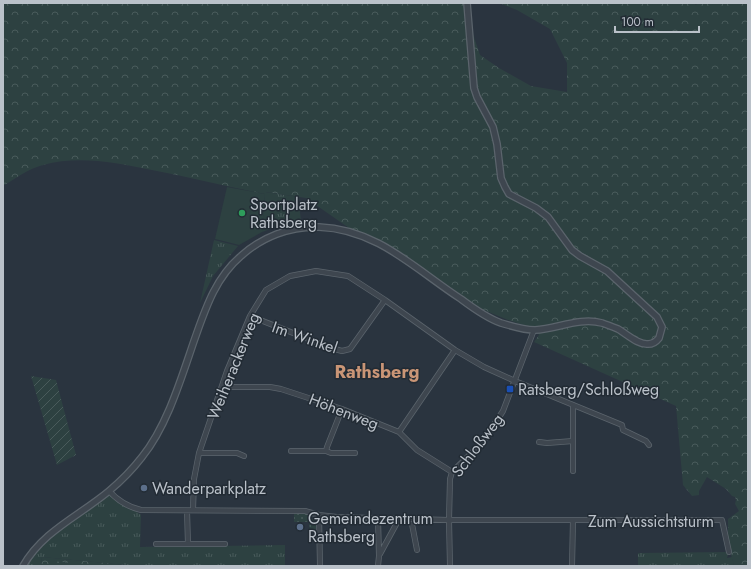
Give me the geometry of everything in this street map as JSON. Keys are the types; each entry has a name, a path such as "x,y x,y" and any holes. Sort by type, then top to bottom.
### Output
{"street":[{"path":"23,566 32,552 49,534 109,491 134,466 157,436 167,413 206,306 221,278 230,265 269,236 307,226 336,228 364,236 406,260 477,310 499,322 519,328 534,330 572,323 594,322 617,329 642,344 655,342 659,338 662,327 659,320 620,282 601,267 576,254 566,243 548,217 536,208 509,194 501,178 497,144 493,127 477,97 474,88 467,3"},
{"name":"Weiherackerweg","path":"188,544 190,510 199,453 222,387 250,316 266,290 290,276 316,271 348,276 385,300 455,350 484,367 622,425 623,430 646,441 649,445"},
{"name":"Im Winkel","path":"250,316 342,351 350,349 385,300"},
{"name":"Schloßweg","path":"450,566 448,520 450,479 452,472 482,443 503,411 534,330"},
{"path":"399,432 455,350"},
{"name":"Höhenweg","path":"222,387 270,387 281,389 342,409 399,432 417,450 452,472"},
{"path":"572,470 573,405"},
{"path":"326,451 326,447 342,409"},
{"path":"539,442 547,443 573,441"},
{"path":"290,451 326,451 331,453 355,452"},
{"path":"199,453 237,453 244,456"},
{"name":"Zum Aussichtsturm","path":"109,491 114,497 128,507 140,510 305,511 319,515 337,517 448,520 722,520 729,552"},
{"path":"319,515 320,566"},
{"path":"378,518 378,566"},
{"path":"379,556 399,522 399,519"},
{"path":"411,519 417,550"},
{"name":"Zum Aussichtsturm","path":"572,566 573,520"},
{"path":"156,544 225,544"}],"green space":[{"path":"3,3 470,3 472,31 480,55 499,68 531,86 567,92 567,63 550,29 517,10 499,3 694,3 696,5 698,3 748,3 748,566 734,566 728,543 728,519 739,511 735,504 735,497 732,496 726,489 707,477 699,491 699,495 692,496 683,485 676,406 534,342 539,335 535,326 527,326 508,320 479,308 402,253 377,239 349,228 306,198 266,192 265,194 138,167 84,160 57,162 43,165 22,174 3,186"},
{"name":"Sportplatz Rathsberg","path":"227,187 265,194 262,232 239,245 215,239"},
{"path":"265,192 299,197 301,220 283,224 262,232"},
{"path":"214,240 238,246 213,276 200,303"},
{"path":"31,376 56,380 76,455 57,465"},
{"path":"109,491 141,515 140,547 285,545 285,566 136,566 42,557 41,566 23,566 32,552"},
{"path":"294,514 307,514 310,519 316,520 316,532 310,532 309,522 294,522"},
{"path":"729,552 727,558 732,557 734,566 638,566 638,553"},
{"path":"42,557 136,566 41,566"},
{"path":"52,561 91,565 91,566 52,566"}],"place":[{"name":"Sportplatz Rathsberg","path":"242,213"},
{"name":"Ratsberg/Schloßweg","path":"510,389"},
{"name":"Wanderparkplatz","path":"144,488"},
{"name":"Gemeindezentrum Rathsberg","path":"300,527"}],"district":[{"name":"Rathsberg","path":"377,372"}]}
